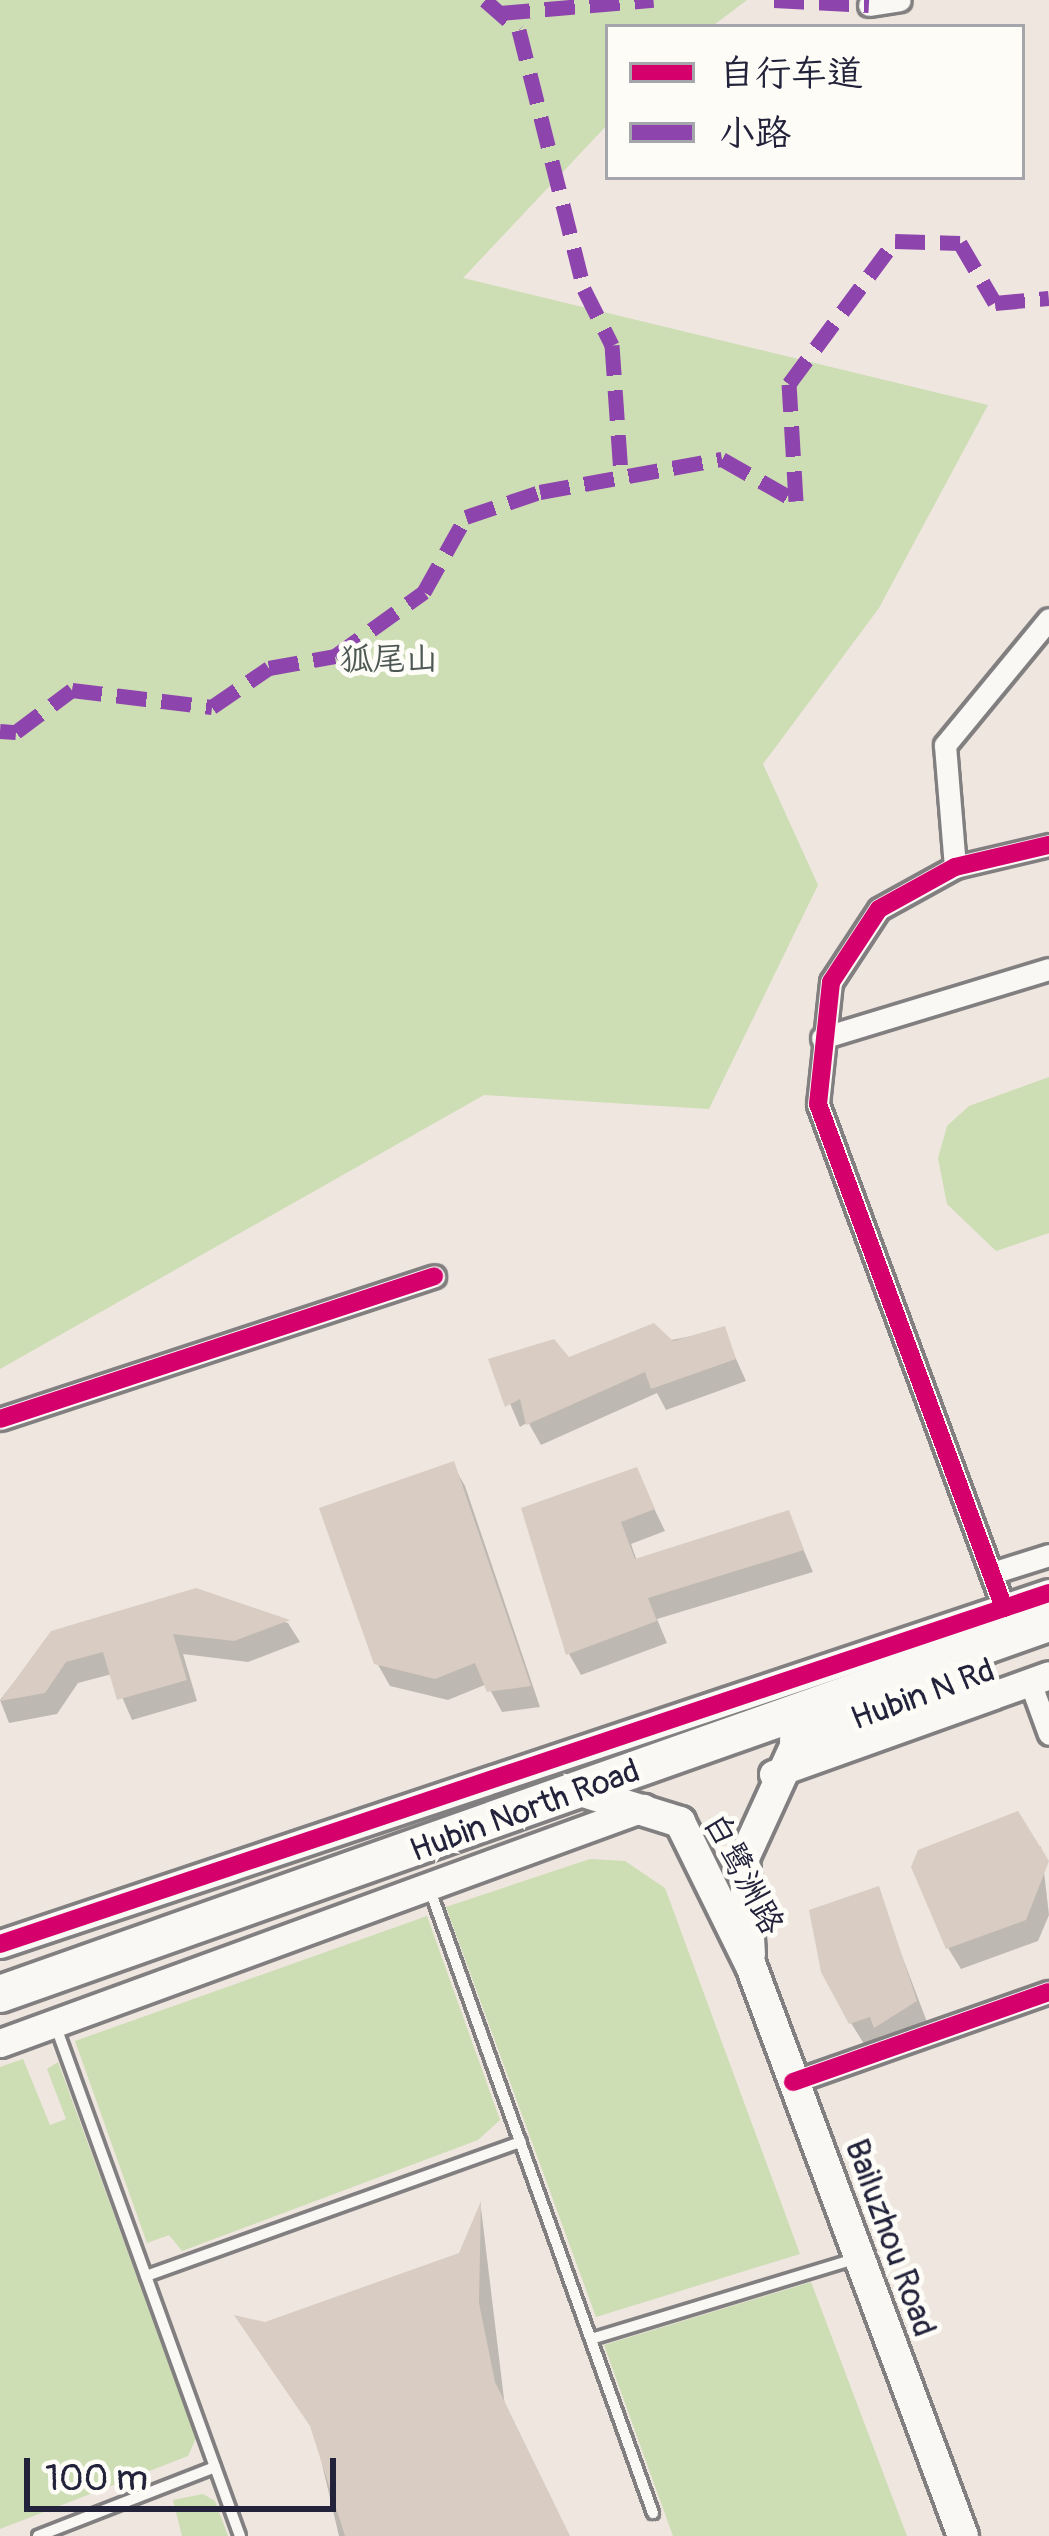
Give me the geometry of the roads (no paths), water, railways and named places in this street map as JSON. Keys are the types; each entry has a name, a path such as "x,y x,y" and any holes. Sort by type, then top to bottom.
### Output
{"main road":[{"name":"Hubin North Road","path":"0,1994 1049,1623"},
{"name":"Hubin N Rd","path":"797,1740 1049,1649"},
{"name":"白鹭洲路","path":"751,1966 744,1858 773,1774 797,1740"},
{"name":"白鹭洲路","path":"580,1791 680,1822 751,1966"},
{"name":"Bailuzhou Road","path":"751,1966 963,2536"}],"street":[{"path":"869,5 900,0"},
{"path":"955,867 945,745 1049,619"},
{"path":"1004,1608 818,1105 822,1038 851,942 879,909 955,867 1049,845"},
{"path":"822,1038 1049,969"},
{"path":"0,1419 434,1276"},
{"path":"992,1573 1049,1555"},
{"path":"0,1944 1049,1592"},
{"path":"773,1774 1040,1679 1049,1734"},
{"path":"0,2043 643,1808"},
{"path":"794,2082 1049,1992"}],"lane":[{"path":"429,1887 653,2513"},
{"path":"54,2024 240,2536"},
{"path":"146,2276 520,2142"},
{"path":"591,2338 859,2258"},
{"path":"38,2536 215,2468"}],"park label":[{"name":"狐尾山","path":"389,660"}]}
